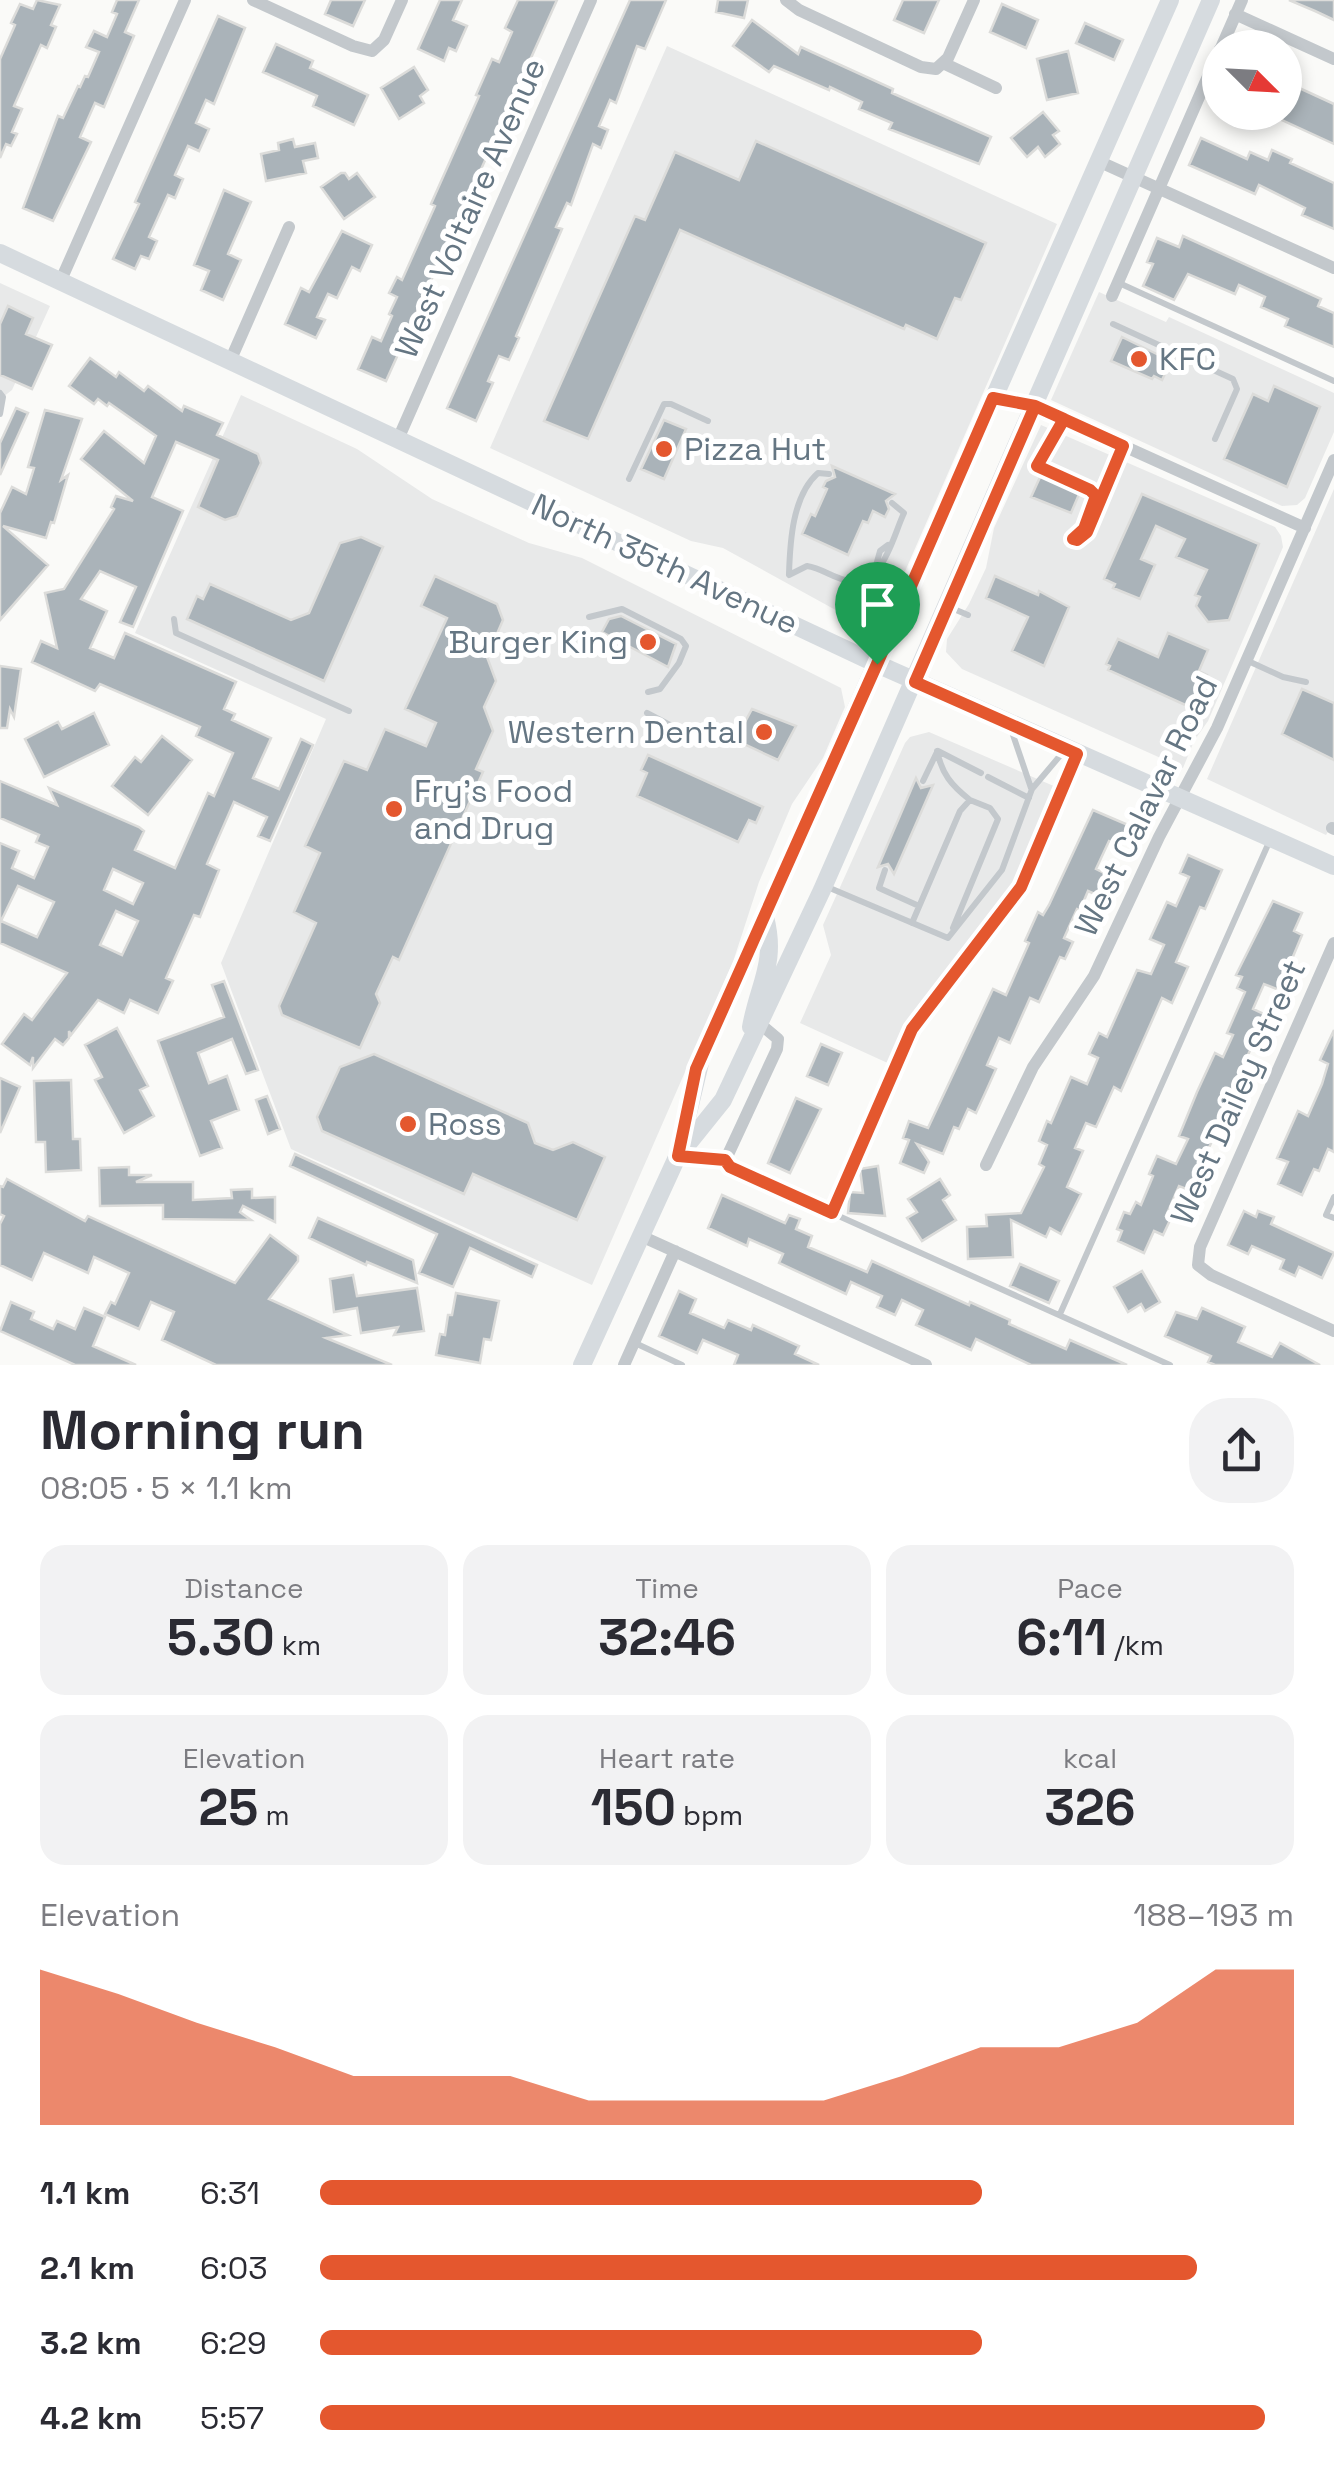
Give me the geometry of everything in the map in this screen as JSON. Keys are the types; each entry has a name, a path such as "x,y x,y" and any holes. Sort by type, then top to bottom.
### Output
{"main road":[{"path":"582,1365 678,1156 696,1069 1170,0"},
{"path":"678,1156 724,1100 760,1024 915,682 1211,0"},
{"name":"North 35th Avenue","path":"0,253 915,682 1334,866"},
{"path":"747,1049 756,996 772,942 765,916"}],"street":[{"path":"61,280 185,0"},
{"path":"253,0 353,46 372,50 384,40 402,0"},
{"name":"West Voltaire Avenue","path":"399,438 591,0"},
{"path":"786,0 799,10 921,67 940,66 996,88"},
{"path":"940,66 974,0"},
{"path":"1228,30 1242,0"},
{"path":"1235,14 1334,60"},
{"path":"1112,296 1202,90"},
{"path":"1098,161 1334,268"},
{"path":"231,359 288,227"},
{"path":"993,398 1035,406 1304,528"},
{"name":"West Calavar Road","path":"986,1165 1033,1067 1094,976 1246,660 1334,460"},
{"name":"West Dailey Street","path":"1334,943 1200,1248 1198,1265 1210,1275 1334,1331"},
{"path":"678,1156 725,1160 777,1049 778,1039 760,1024"},
{"path":"642,1236 926,1365"},
{"path":"624,1365 675,1252"}],"lane":[{"path":"1118,282 1334,381"},
{"path":"1112,324 1233,380 1237,389 1215,439"},
{"path":"0,393 0,414"},
{"path":"629,479 664,404 708,421"},
{"path":"1064,419 1037,466 1096,496 1084,529 1073,539 1087,532 1123,446"},
{"path":"829,474 818,473 811,478 792,521 789,576 807,566 847,581 859,581 876,571 882,566 904,513 892,502"},
{"path":"948,607 968,616"},
{"path":"589,617 622,609 681,639 686,646 680,663 660,689 648,692"},
{"path":"174,619 176,633 349,712"},
{"path":"1246,660 1306,682"},
{"path":"647,714 688,735"},
{"path":"1010,724 1030,793"},
{"path":"938,751 1030,793"},
{"path":"924,781 938,751"},
{"path":"938,751 942,771 952,786 970,800 990,808 998,819 948,938"},
{"path":"948,938 1002,870 1030,793 1071,751"},
{"path":"832,1213 912,1029 1021,887 1071,751"},
{"path":"912,923 960,811 970,800"},
{"path":"1060,1314 1270,839"},
{"path":"885,870 879,888 919,906"},
{"path":"824,885 948,938"},
{"path":"725,1160 730,1167 1170,1365"},
{"path":"1334,1197 1326,1215 1334,1218"},
{"path":"633,1343 682,1365"}],"shaded area":[{"path":"667,46 1057,224 889,608 879,620 852,619 723,548 691,541 490,448"},
{"path":"0,283 50,306 12,390 3,397 0,395"},
{"path":"1099,292 1166,322 1169,317 1334,393 1334,432 1305,498 1297,505 1282,506 1051,400"},
{"path":"241,395 357,449 432,499 529,543 582,558 841,688 845,707 823,758 792,804 759,882 733,962 592,1285 291,1149 221,963 326,719 135,633"},
{"path":"1041,425 1275,527 1281,536 1283,547 1208,721 1183,768 962,669 946,652 947,639 986,568 994,528"},
{"path":"1334,489 1334,822 1326,835 1207,779"},
{"path":"929,732 1056,787 1015,884 907,1023 892,1065 800,1023 831,955 823,925 905,743 910,737"}],"building":[{"path":"37,0 60,5 51,25 56,27 47,48 41,45 14,106 22,109 12,132 17,134 11,146 6,144 0,158 0,59 20,4 33,9"},
{"path":"117,0 139,0 125,32 134,36 104,107 95,103 80,137 91,142 53,221 23,208 58,116 63,118 99,52 86,47 94,31 107,37 117,14 112,12"},
{"path":"331,0 365,0 353,26 325,14"},
{"path":"440,0 462,0 453,20 467,26 456,51 449,48 444,61 418,49"},
{"path":"518,0 557,0 386,381 358,369 372,337 381,341 392,316 389,314 397,297 389,293 397,277 402,280 435,206 431,204 492,59 499,62 512,32 505,28"},
{"path":"630,0 666,0 645,49 637,46 616,103 610,100 599,126 608,130 601,148 593,144 571,205 567,203 556,227 562,229 516,336 519,338 509,360 499,356 488,381 493,383 476,421 447,408"},
{"path":"718,0 748,0 744,18 716,12"},
{"path":"903,0 939,0 924,33 894,20"},
{"path":"1289,0 1334,0 1334,20 1315,11"},
{"path":"1002,4 1038,20 1026,48 990,32"},
{"path":"218,16 245,28 214,104 206,100 196,123 209,129 199,151 188,146 175,175 183,179 175,198 168,195 149,237 157,241 149,259 141,256 135,269 113,259"},
{"path":"752,20 798,54 801,47 991,137 979,164 889,129 892,123 859,109 862,102 830,87 829,90 774,66 769,72 733,46"},
{"path":"1085,23 1123,40 1114,60 1076,43"},
{"path":"276,44 313,61 310,68 368,95 354,125 313,106 317,96 263,72"},
{"path":"1068,51 1078,93 1047,100 1037,59"},
{"path":"414,67 428,90 420,96 424,103 399,119 381,88"},
{"path":"1302,89 1334,104 1334,144 1302,129"},
{"path":"1043,112 1059,131 1053,135 1060,144 1045,157 1038,147 1027,157 1011,138"},
{"path":"1201,138 1247,159 1250,152 1268,160 1272,150 1292,159 1290,163 1334,183 1334,229 1302,215 1305,208 1259,185 1255,194 1189,165"},
{"path":"293,139 295,147 315,143 318,158 303,161 306,173 266,181 261,154 279,150 278,143"},
{"path":"756,141 986,243 961,300 955,298 937,339 906,325 904,329 680,230 588,439 544,421 635,216 645,220 675,152 739,180"},
{"path":"341,173 349,179 357,173 375,197 344,219 321,187"},
{"path":"224,190 251,202 228,254 241,260 223,300 201,290 209,271 194,265"},
{"path":"342,231 372,245 360,271 352,267 337,298 328,294 317,317 325,320 316,338 285,324 301,288 309,292"},
{"path":"1183,236 1321,299 1318,306 1334,313 1334,347 1285,326 1288,319 1261,307 1265,297 1239,285 1235,294 1188,274 1174,300 1143,286 1153,264 1147,262 1157,238 1179,247"},
{"path":"8,306 33,318 26,334 52,345 32,389 0,375 0,324"},
{"name":"KFC","path":"1122,337 1171,361 1162,380 1111,361"},
{"path":"90,358 116,377 119,372 144,391 148,386 182,411 184,406 223,423 217,435 258,454 261,463 237,516 225,520 198,507 218,460 176,442 152,497 183,511 133,627 120,622 136,587 100,571 81,599 107,611 90,648 114,658 125,633 236,682 224,709 235,714 232,720 271,738 253,778 279,789 301,739 313,745 270,841 258,836 267,817 234,802 207,864 219,870 200,917 194,915 166,978 173,981 158,1013 130,1000 124,1013 98,1000 71,1035 69,1031 63,1045 55,1039 33,1068 33,1057 30,1065 2,1044 24,1014 32,1020 67,973 0,943 0,843 19,851 12,868 34,878 48,847 36,842 39,835 0,818 0,781 57,805 49,788 139,827 144,831 135,850 175,868 208,793 214,796 233,753 196,736 200,727 100,684 95,691 32,662 41,641 57,648 45,593 64,589 114,509 111,507 116,496 133,501 81,459 104,431 144,463 156,436 109,403 107,406 98,399 94,404 69,386","holes":["113,869 143,883 133,904 104,890","18,886 54,902 37,937 1,921","116,911 138,921 122,955 100,945"]},
{"path":"1274,386 1320,407 1287,487 1224,459 1253,394 1268,401"},
{"path":"16,408 28,413 0,475 0,443"},
{"path":"45,410 82,419 61,480 68,475 54,523 51,522 46,538 3,526 48,565 0,620 0,513 12,487 26,494 34,468 28,467"},
{"name":"Pizza Hut","path":"664,420 686,429 664,479 641,469"},
{"path":"832,466 895,494 886,501 889,509 885,517 873,511 868,523 863,521 848,555 802,534 811,514 815,516 827,489 823,487 826,481 835,477"},
{"path":"1041,475 1080,492 1071,513 1031,497"},
{"path":"1142,494 1259,544 1229,620 1208,622 1196,606 1200,597 1195,595 1207,570 1176,557 1185,539 1156,526 1141,559 1155,565 1140,599 1113,588 1115,584 1104,579"},
{"path":"361,537 383,547 324,681 187,619 197,596 203,599 210,584 291,620 309,613 340,543"},
{"path":"435,576 497,604 503,620 487,657 496,681 484,707 493,731 476,769 483,772 399,960 393,957 376,994 380,1003 360,1048 282,1015 279,1006 316,923 294,912 320,853 305,846 344,761 367,770 385,729 426,746 436,723 405,709 447,618 421,606"},
{"path":"995,576 1038,595 1039,591 1069,607 1044,666 1012,651 1028,617 986,598"},
{"name":"Burger King","path":"621,616 676,644 668,667 602,632 609,619"},
{"path":"1168,633 1208,650 1199,671 1207,675 1192,708 1108,670 1110,666 1106,664 1118,639 1158,657"},
{"path":"0,666 21,669 14,717 10,709 7,728 0,728"},
{"path":"1302,689 1334,703 1334,760 1282,734"},
{"name":"Western Dental","path":"752,709 796,726 778,760 731,738 740,720 745,722"},
{"path":"94,713 109,745 44,777 25,739 58,722 62,729"},
{"path":"162,736 192,760 148,815 112,786 135,757 141,762"},
{"path":"648,755 763,807 756,823 749,820 738,842 637,796 647,773 641,770"},
{"path":"916,778 921,788 933,785 894,874 888,864 878,867"},
{"path":"1093,810 1128,825 1119,845 1109,841 1096,869 1106,874 1097,895 1088,891 1080,910 1077,909 1064,938 1073,942 1065,959 1060,957 1039,1002 1030,998 1010,1043 999,1038 987,1065 996,1069 976,1113 968,1109 959,1129 954,1127 943,1154 917,1144 929,1162 924,1173 900,1163 909,1140 903,1138 909,1121 928,1128 993,989 1006,995 1038,912 1043,915 1049,905"},
{"path":"1188,855 1222,870 1205,909 1200,907 1176,962 1188,967 1172,1003 1162,998 1121,1091 1114,1087 1096,1127 1086,1123 1075,1148 1083,1151 1067,1187 1081,1194 1061,1234 1050,1228 1046,1237 1011,1220 1013,1257 968,1259 967,1227 987,1226 986,1215 1021,1213 1044,1167 1039,1164 1047,1145 1039,1141 1047,1121 1051,1123 1071,1077 1087,1084 1098,1058 1089,1054 1099,1033 1107,1037 1137,970 1151,974 1164,945 1150,939 1167,902 1176,906 1189,877 1180,873"},
{"path":"1273,901 1302,913 1294,931 1302,935 1279,990 1264,984 1253,1009 1266,1015 1243,1066 1247,1067 1189,1190 1179,1186 1166,1216 1171,1218 1163,1235 1154,1231 1144,1253 1118,1241 1122,1231 1117,1229 1124,1212 1130,1214 1136,1202 1141,1205 1157,1156 1176,1164 1188,1139 1179,1136 1197,1092 1215,1053 1223,1057 1233,1035 1227,1033 1245,992 1237,988 1242,977 1236,975"},
{"path":"224,981 258,1070 246,1074 232,1039 198,1053 209,1083 227,1076 239,1110 211,1121 222,1148 200,1156 158,1041 224,1017 212,985"},
{"path":"117,1028 148,1086 140,1090 154,1116 124,1133 95,1080 102,1077 85,1045"},
{"path":"1334,1030 1334,1152 1328,1149 1302,1195 1278,1184 1288,1162 1277,1158 1298,1111 1308,1116 1328,1064 1320,1060"},
{"path":"821,1044 842,1053 828,1085 807,1076"},
{"name":"Ross","path":"374,1054 528,1123 535,1143 553,1150 573,1142 605,1157 577,1220 473,1174 464,1194 322,1131 317,1117 340,1067"},
{"path":"0,1078 20,1087 0,1133"},
{"path":"71,1080 73,1139 80,1139 81,1170 46,1172 45,1142 36,1142 34,1081"},
{"path":"267,1096 280,1129 268,1134 256,1100"},
{"path":"796,1098 821,1109 790,1173 768,1163"},
{"path":"295,1154 537,1265 532,1277 470,1248 453,1287 419,1273 437,1234 290,1166"},
{"path":"878,1166 885,1216 848,1213 850,1192 863,1193 860,1169"},
{"path":"129,1167 129,1175 152,1175 136,1182 193,1182 193,1200 232,1198 231,1190 252,1189 252,1198 275,1197 275,1222 243,1206 240,1212 251,1220 163,1219 163,1205 100,1206 99,1168"},
{"path":"7,1179 85,1221 88,1216 235,1283 270,1235 298,1256 298,1261 269,1299 348,1335 326,1338 392,1365 216,1365 162,1340 174,1312 151,1302 139,1329 105,1314 111,1302 115,1304 129,1273 94,1257 88,1273 44,1253 32,1280 0,1265 0,1224 4,1216 0,1214 0,1186"},
{"path":"940,1179 950,1195 943,1200 956,1220 922,1241 907,1218 917,1212 908,1199"},
{"path":"722,1195 785,1223 789,1215 800,1219 796,1229 812,1236 808,1247 867,1272 872,1261 1010,1320 1009,1324 1066,1349 1070,1340 1127,1365 1031,1365 976,1339 971,1350 916,1325 923,1310 902,1300 895,1315 877,1307 882,1296 851,1282 846,1294 779,1263 783,1254 749,1239 747,1246 708,1228"},
{"path":"1244,1211 1256,1217 1258,1211 1274,1217 1271,1224 1334,1253 1322,1278 1299,1267 1295,1276 1280,1269 1284,1260 1252,1246 1248,1254 1228,1245"},
{"path":"318,1218 413,1260 417,1283 309,1238"},
{"path":"1020,1264 1059,1281 1049,1303 1010,1286"},
{"path":"1142,1271 1160,1302 1145,1311 1141,1304 1128,1312 1114,1287"},
{"path":"353,1275 357,1296 417,1288 424,1331 394,1335 398,1327 361,1333 357,1308 334,1312 330,1279"},
{"path":"679,1291 696,1299 690,1313 724,1328 728,1320 751,1330 753,1325 799,1346 795,1354 819,1365 734,1365 738,1355 703,1340 697,1353 659,1336"},
{"path":"456,1293 499,1301 491,1340 484,1339 480,1363 436,1355"},
{"path":"11,1302 34,1312 31,1319 53,1329 57,1321 75,1329 84,1308 105,1317 93,1346 136,1365 75,1365 0,1331"},
{"path":"1202,1308 1245,1327 1238,1342 1272,1357 1280,1343 1320,1365 1215,1365 1208,1362 1211,1356 1165,1336 1176,1312 1197,1319"}],"place":[{"name":"KFC","path":"1139,359"},
{"name":"Pizza Hut","path":"664,449"},
{"name":"Burger King","path":"648,642"},
{"name":"Western Dental","path":"764,732"},
{"name":"Fry's Food and Drug","path":"394,809"},
{"name":"Ross","path":"408,1124"}],"route":[{"path":"877,664 696,1069 678,1156 725,1160 730,1167 832,1213 912,1029 1021,887 1077,754 915,682 1035,406 1123,446 1087,532 1073,539 1084,529 1096,496 1037,466 1051,446 1064,419 1035,406 993,398 877,664"}]}
